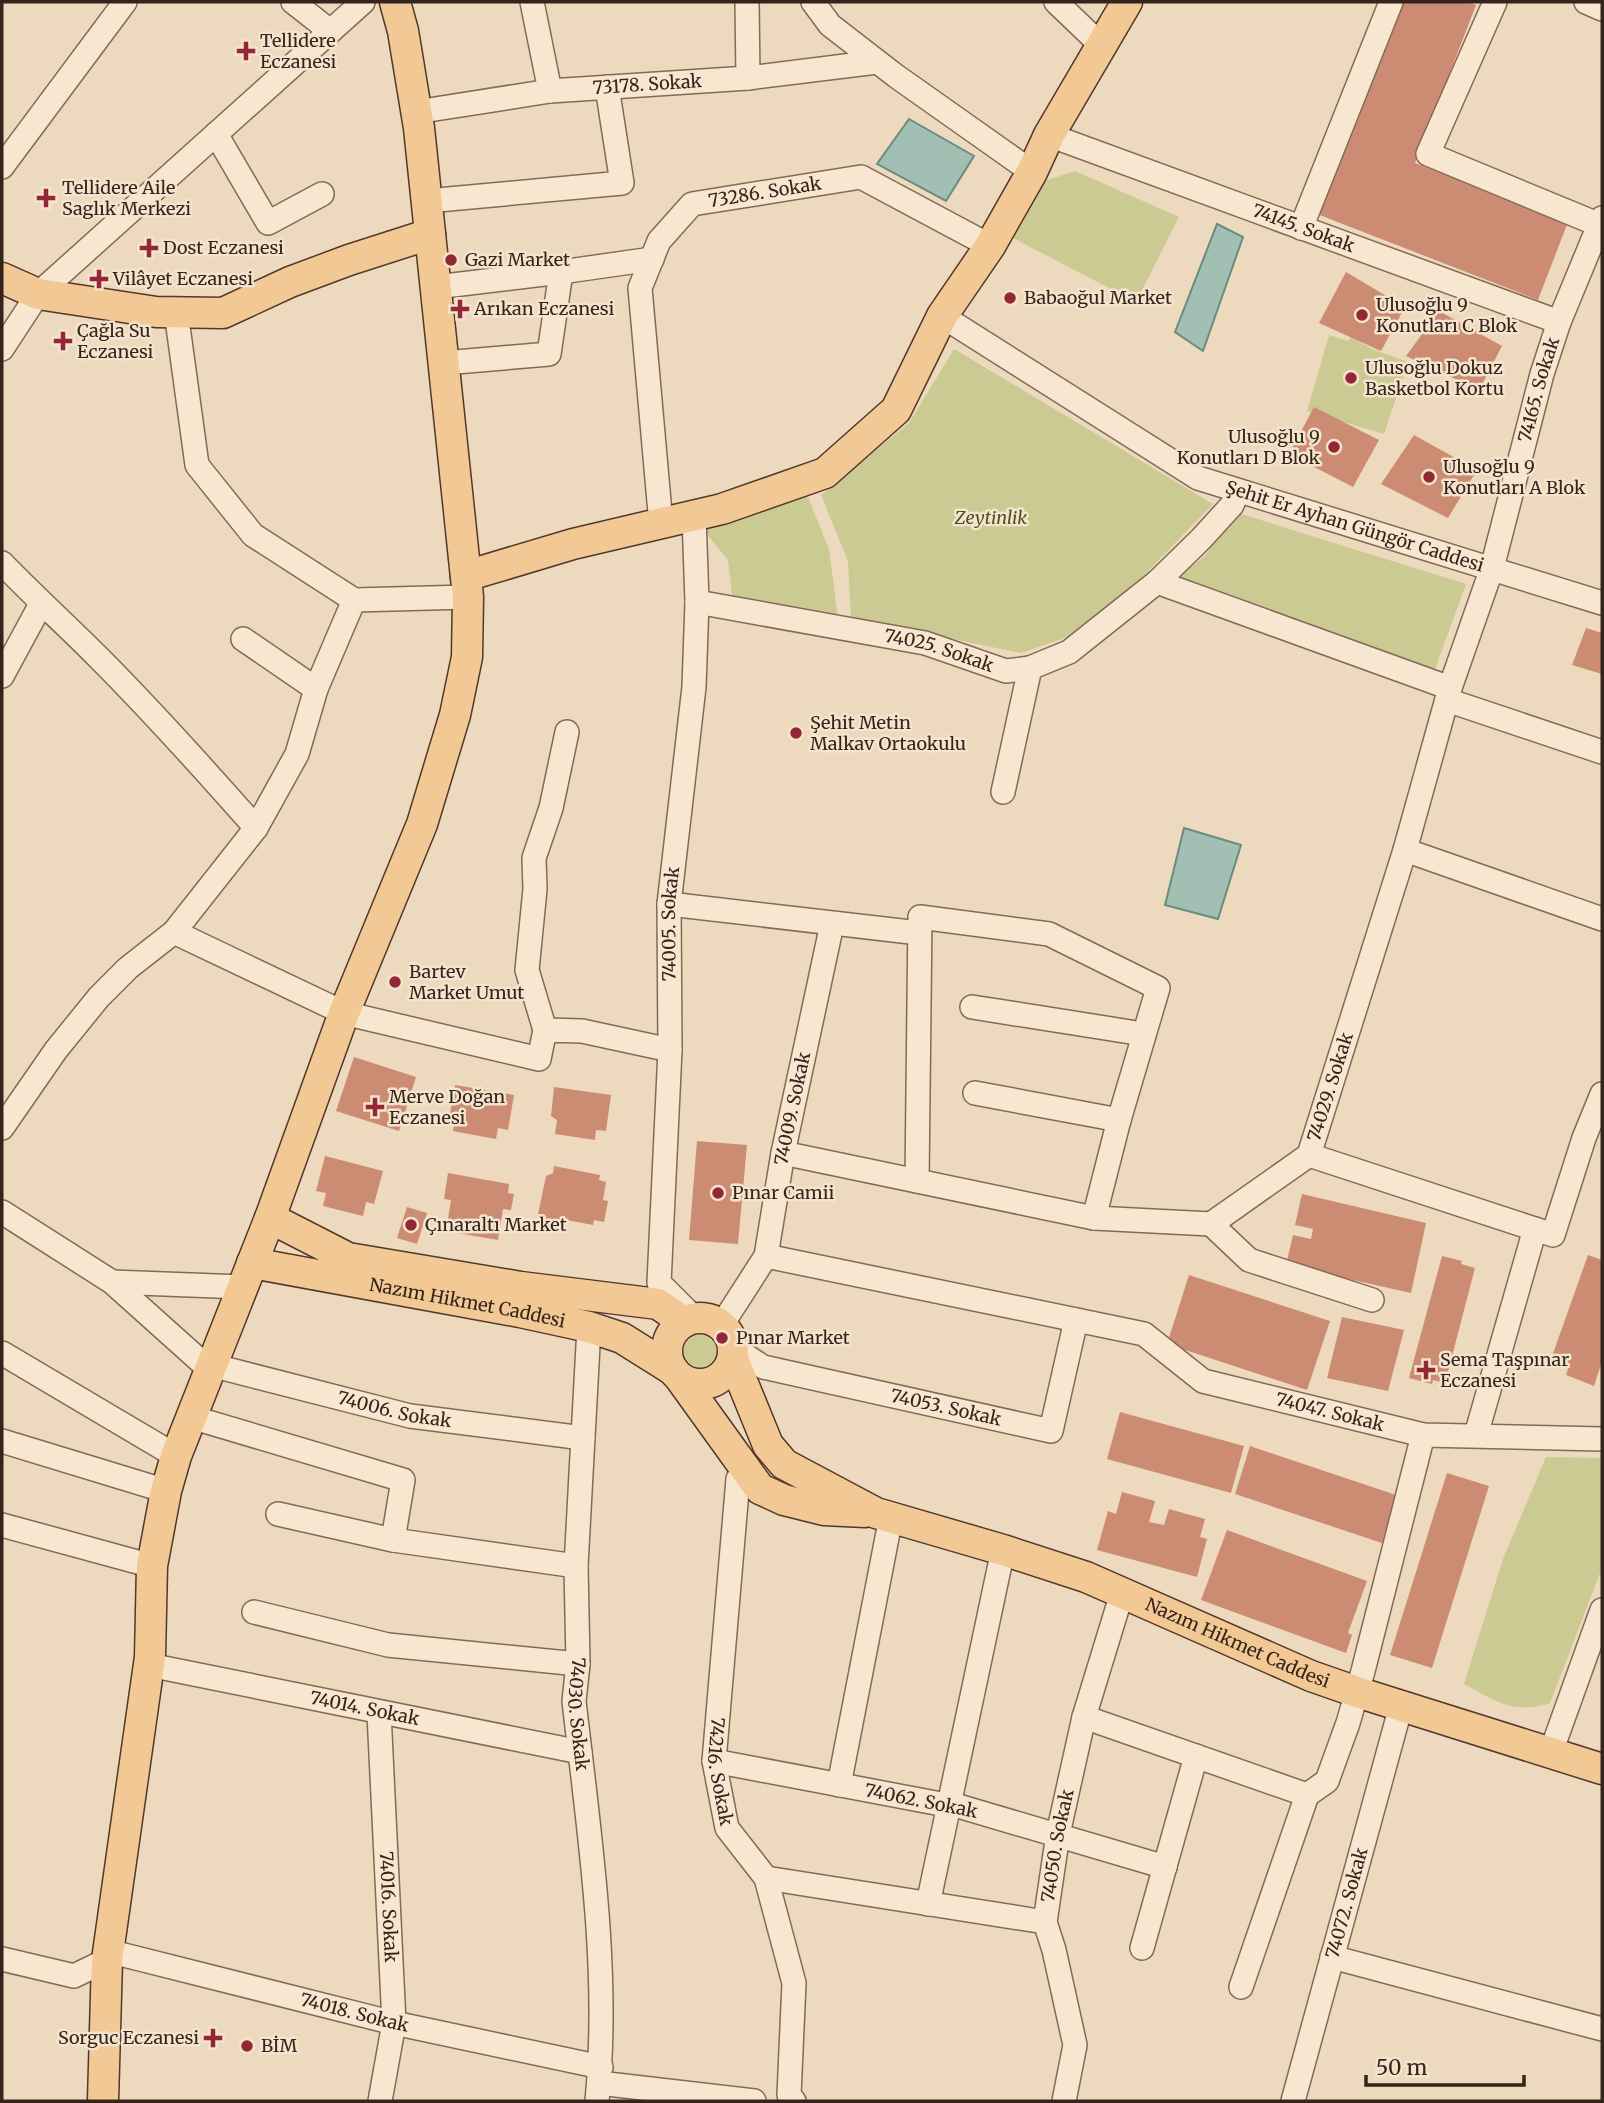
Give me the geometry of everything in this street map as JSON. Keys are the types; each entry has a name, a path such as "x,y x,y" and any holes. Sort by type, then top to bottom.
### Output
{"main road":[{"path":"103,2101 107,1956 149,1665 152,1566 166,1491 176,1456 270,1218 344,1013 422,824 455,715 467,657 467,586 427,201 403,31 394,2"},
{"path":"467,586 573,544 722,509 825,472 896,410 942,316 989,246 1032,172 1049,135 1127,2"},
{"path":"2,278 38,294 156,312 223,313 290,282 430,234"},
{"name":"Nazım Hikmet Caddesi","path":"270,1218 348,1258 521,1287 659,1304 713,1335 768,1445 784,1464 883,1515 1086,1577 1311,1676 1602,1769"},
{"name":"Nazım Hikmet Caddesi","path":"248,1275 520,1312 589,1327 622,1338 676,1374 760,1489 784,1500 824,1510 883,1515"},
{"path":"713,1335 721,1377 701,1384 676,1374 667,1349 670,1338 713,1335"}],"street":[{"path":"2,167 10,138 125,2"},
{"path":"293,2 330,31"},
{"path":"2,349 38,294 363,2"},
{"path":"532,2 550,91"},
{"path":"747,2 748,78"},
{"path":"813,2 830,25 877,62 1032,172"},
{"path":"1056,2 1102,46"},
{"path":"1301,228 1391,2"},
{"path":"1495,2 1429,153 1601,222"},
{"path":"1586,2 1602,9"},
{"name":"73178. Sokak","path":"416,111 550,91 748,78 877,62"},
{"path":"427,201 622,183 607,87"},
{"path":"216,134 268,223 322,194"},
{"name":"74145. Sokak","path":"1049,135 1559,322"},
{"name":"73286. Sokak","path":"661,523 639,288 659,241 692,204 861,177 989,246"},
{"name":"74165. Sokak","path":"1492,568 1542,374 1559,322 1601,222"},
{"path":"436,287 652,259"},
{"path":"444,363 549,354 561,272"},
{"path":"176,312 197,465 253,535 354,600 467,586"},
{"name":"Şehit Er Ayhan Güngör Caddesi","path":"942,316 1198,478 1602,603"},
{"name":"74025. Sokak","path":"697,602 925,643 1006,671 1030,668 1069,652 1157,582 1201,539 1231,505 1238,491"},
{"name":"74005. Sokak","path":"694,516 697,602 694,687 669,904 670,1050 659,1283 713,1335"},
{"path":"2,563 151,712 256,828"},
{"name":"74029. Sokak","path":"1211,1224 1309,1155 1405,850 1448,694 1492,568"},
{"path":"1157,582 1602,752"},
{"path":"2,1128 56,1049 99,998 128,968 174,932 256,828 297,754 316,690 354,600"},
{"path":"2,676 41,604"},
{"path":"243,639 316,690"},
{"path":"1003,792 1030,668"},
{"path":"174,932 344,1013 539,1059 545,1030 527,970 535,889 534,858 551,808 567,732"},
{"path":"1405,850 1602,919"},
{"path":"669,904 832,924 920,925 1049,934 1158,988 1094,1217"},
{"name":"74009. Sokak","path":"713,1335 766,1256 783,1153 832,924"},
{"path":"917,1181 920,925"},
{"path":"972,1007 1143,1034"},
{"path":"545,1030 582,1031 670,1050"},
{"path":"975,1093 1119,1120"},
{"path":"1476,1435 1544,1232 1602,1094"},
{"path":"783,1153 1094,1217 1211,1224 1249,1260 1372,1300"},
{"path":"1309,1155 1544,1232"},
{"path":"2,1212 112,1282 210,1367"},
{"name":"74047. Sokak","path":"766,1256 1144,1334 1203,1381 1423,1435 1602,1439"},
{"path":"112,1282 248,1275"},
{"name":"74053. Sokak","path":"713,1335 763,1367 1051,1431 1076,1320"},
{"name":"74030. Sokak","path":"589,1327 576,1566 578,1664 574,1701 601,1954 599,2084"},
{"path":"2,1353 176,1456"},
{"name":"74006. Sokak","path":"210,1367 410,1416 583,1438"},
{"path":"191,1417 403,1480 393,1540"},
{"path":"1241,1987 1307,1795 1327,1781 1357,1692 1423,1435"},
{"path":"2,1441 166,1491"},
{"name":"74216. Sokak","path":"747,1471 738,1479 714,1761 727,1828 765,1878 794,1983 789,2095 794,2101"},
{"path":"278,1514 393,1540 576,1566"},
{"path":"839,1785 883,1515"},
{"path":"2,1525 152,1566"},
{"path":"928,1904 1003,1550"},
{"name":"74050. Sokak","path":"1064,2101 1075,2045 1054,1950 1045,1922 1058,1834 1084,1717 1122,1593"},
{"path":"1551,1752 1602,1610"},
{"path":"254,1612 388,1645 578,1664"},
{"name":"74014. Sokak","path":"149,1665 580,1752"},
{"name":"74072. Sokak","path":"1293,2101 1401,1706"},
{"name":"74016. Sokak","path":"379,1713 394,2023 380,2101"},
{"path":"1084,1717 1307,1795"},
{"path":"1142,1948 1196,1756"},
{"name":"74062. Sokak","path":"714,1761 941,1804 948,1803 1165,1867"},
{"path":"765,1878 1045,1922"},
{"path":"2,1959 74,1976 107,1956"},
{"name":"74018. Sokak","path":"107,1956 394,2023 599,2084 754,2101"},
{"path":"1332,1957 1602,2029"}],"green space":[{"path":"1075,171 1179,217 1136,302 1013,238 1045,181"},
{"path":"1329,335 1348,341 1351,337 1372,349 1408,362 1384,434 1307,411"},
{"name":"Zeytinlik","path":"954,349 1213,504 1093,628 1021,653 851,618 848,561 821,495 909,423"},
{"path":"807,495 829,549 838,618 733,602 728,560 701,527"},
{"path":"1235,512 1466,584 1434,672 1174,580 1205,556"},
{"path":"700,1335 711,1340 716,1351 711,1362 700,1367 689,1362 684,1351 689,1340"},
{"path":"1546,1457 1602,1458 1602,1568 1550,1703 1515,1707 1496,1701 1464,1684 1503,1559"}],"shaded area":[{"path":"909,119 974,156 946,201 877,164"},
{"path":"1217,224 1243,237 1203,351 1175,332"},
{"path":"1184,828 1241,845 1218,919 1165,905"}],"building":[{"path":"1398,2 1467,2 1476,5 1415,163 1568,222 1538,300 1317,214"},
{"name":"Ulusoğlu 9 Konutları C Blok","path":"1346,272 1405,307 1381,351 1319,323"},
{"path":"1439,311 1502,346 1479,390 1406,356"},
{"name":"Ulusoğlu 9 Konutları D Blok","path":"1314,407 1379,440 1353,487 1289,454"},
{"name":"Ulusoğlu 9 Konutları A Blok","path":"1414,435 1477,470 1448,518 1381,484"},
{"path":"1586,628 1602,633 1602,674 1572,665"},
{"path":"354,1057 416,1077 399,1131 336,1111"},
{"path":"455,1085 514,1095 508,1130 498,1128 496,1139 453,1131 455,1120 449,1119"},
{"path":"554,1087 611,1095 606,1131 596,1130 595,1140 555,1134 557,1120 551,1116"},
{"name":"Pınar Camii","path":"697,1141 747,1145 738,1244 689,1240"},
{"path":"325,1156 383,1171 374,1204 366,1202 363,1216 323,1206 326,1193 316,1191"},
{"path":"554,1166 600,1175 599,1180 606,1182 603,1200 608,1201 604,1222 594,1220 593,1225 561,1219 557,1226 545,1223 546,1216 538,1214 546,1176 553,1173"},
{"path":"448,1173 509,1184 508,1193 514,1194 511,1210 503,1209 498,1240 446,1231 451,1200 444,1199"},
{"path":"1302,1194 1426,1223 1411,1293 1286,1265 1293,1235 1311,1239 1313,1229 1295,1225"},
{"path":"407,1207 427,1213 417,1244 397,1238"},
{"path":"1588,1255 1602,1260 1602,1361 1594,1386 1566,1375 1568,1369 1550,1362"},
{"path":"1442,1256 1462,1261 1461,1264 1475,1268 1445,1383 1433,1380 1432,1384 1409,1378"},
{"path":"1189,1275 1330,1321 1307,1390 1167,1344"},
{"path":"1342,1317 1404,1330 1388,1391 1327,1378"},
{"path":"1120,1412 1244,1446 1231,1493 1107,1459"},
{"path":"1250,1446 1396,1495 1382,1543 1235,1494"},
{"path":"1447,1473 1489,1486 1432,1668 1390,1655"},
{"path":"1122,1492 1155,1501 1149,1522 1164,1525 1169,1509 1205,1519 1200,1537 1207,1539 1197,1577 1097,1550 1108,1511 1116,1514"},
{"path":"1227,1530 1367,1581 1348,1633 1352,1635 1346,1653 1201,1600"}],"place":[{"name":"Tellidere Eczanesi","path":"246,51"},
{"name":"Tellidere Aile Saglık Merkezi","path":"46,198"},
{"name":"Dost Eczanesi","path":"149,248"},
{"name":"Gazi Market","path":"451,260"},
{"name":"Vilâyet Eczanesi","path":"99,279"},
{"name":"Babaoğul Market","path":"1010,298"},
{"name":"Arıkan Eczanesi","path":"460,309"},
{"name":"Ulusoğlu 9 Konutları C Blok","path":"1362,315"},
{"name":"Çağla Su Eczanesi","path":"63,341"},
{"name":"Ulusoğlu Dokuz Basketbol Kortu","path":"1351,378"},
{"name":"Ulusoğlu 9 Konutları D Blok","path":"1334,447"},
{"name":"Ulusoğlu 9 Konutları A Blok","path":"1429,477"},
{"name":"Şehit Metin Malkav Ortaokulu","path":"796,733"},
{"name":"Bartev Market Umut","path":"395,982"},
{"name":"Merve Doğan Eczanesi","path":"375,1107"},
{"name":"Pınar Camii","path":"718,1193"},
{"name":"Çınaraltı Market","path":"411,1225"},
{"name":"Pınar Market","path":"722,1338"},
{"name":"Sema Taşpınar Eczanesi","path":"1426,1370"},
{"name":"Sorguc Eczanesi","path":"213,2038"},
{"name":"BİM","path":"247,2046"}]}
